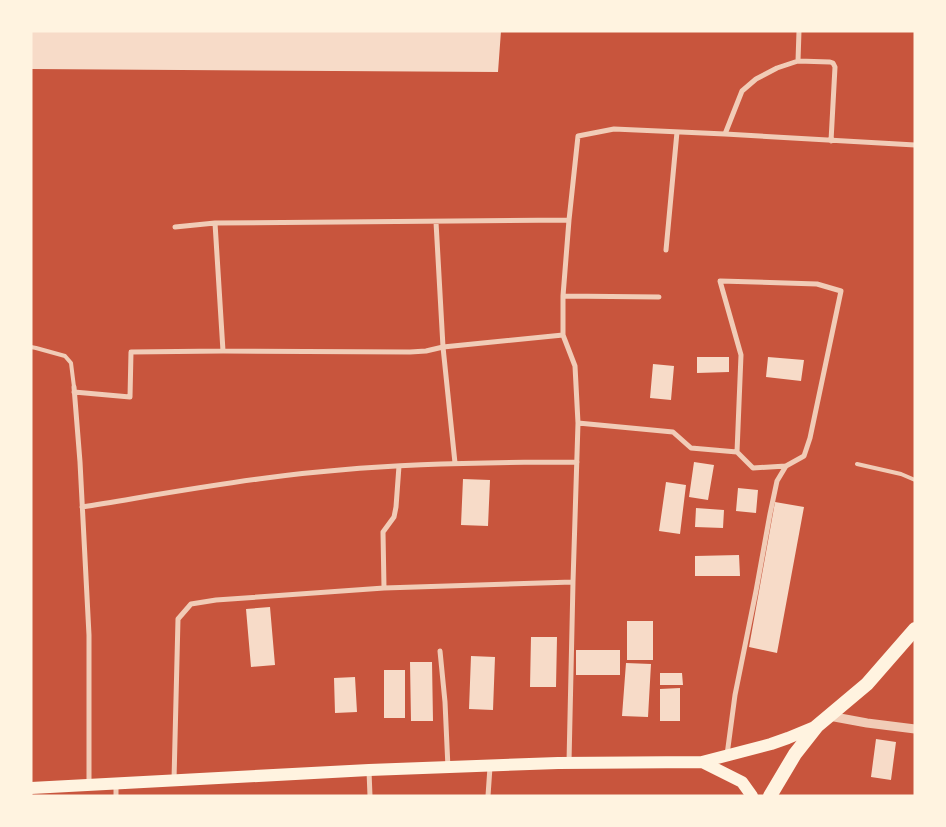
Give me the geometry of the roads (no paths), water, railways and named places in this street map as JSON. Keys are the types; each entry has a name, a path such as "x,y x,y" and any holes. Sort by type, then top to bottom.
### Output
{"highway":[{"path":"770,796 795,754 817,726 866,684 915,629"}],"main road":[{"path":"31,788 90,785 116,789 174,780 369,770 569,763 702,762 788,738 817,726"},
{"path":"702,762 742,782 752,796"}],"street":[{"path":"798,61 799,31"},
{"path":"725,134 742,92 756,79 777,68 798,61 830,62 834,65 831,141"},
{"path":"569,763 578,423 575,366 563,335 563,296 578,136 614,129 915,145"},
{"path":"666,250 677,132"},
{"path":"175,227 216,223 569,220"},
{"path":"436,222 443,347 455,463"},
{"path":"216,223 223,351"},
{"path":"578,423 674,432 691,448 737,452 753,468 786,466 804,456 810,438 841,291 817,284 720,280 741,355 737,452"},
{"path":"563,296 659,297"},
{"path":"90,785 89,635 74,390 130,397 130,352 410,352 563,335"},
{"path":"82,506 267,478 325,472 455,463 577,462"},
{"path":"384,588 383,532 394,517 399,466"},
{"path":"727,755 734,695 770,514 777,481 786,466"},
{"path":"174,780 178,619 191,604 216,600 384,588 573,582"},
{"path":"440,651 445,702 448,768"},
{"path":"829,716 915,729"},
{"path":"488,796 490,766"},
{"path":"369,770 370,796"}],"lane":[{"path":"31,347 65,356 71,363 74,390"},
{"path":"857,464 901,474 915,480"}]}
